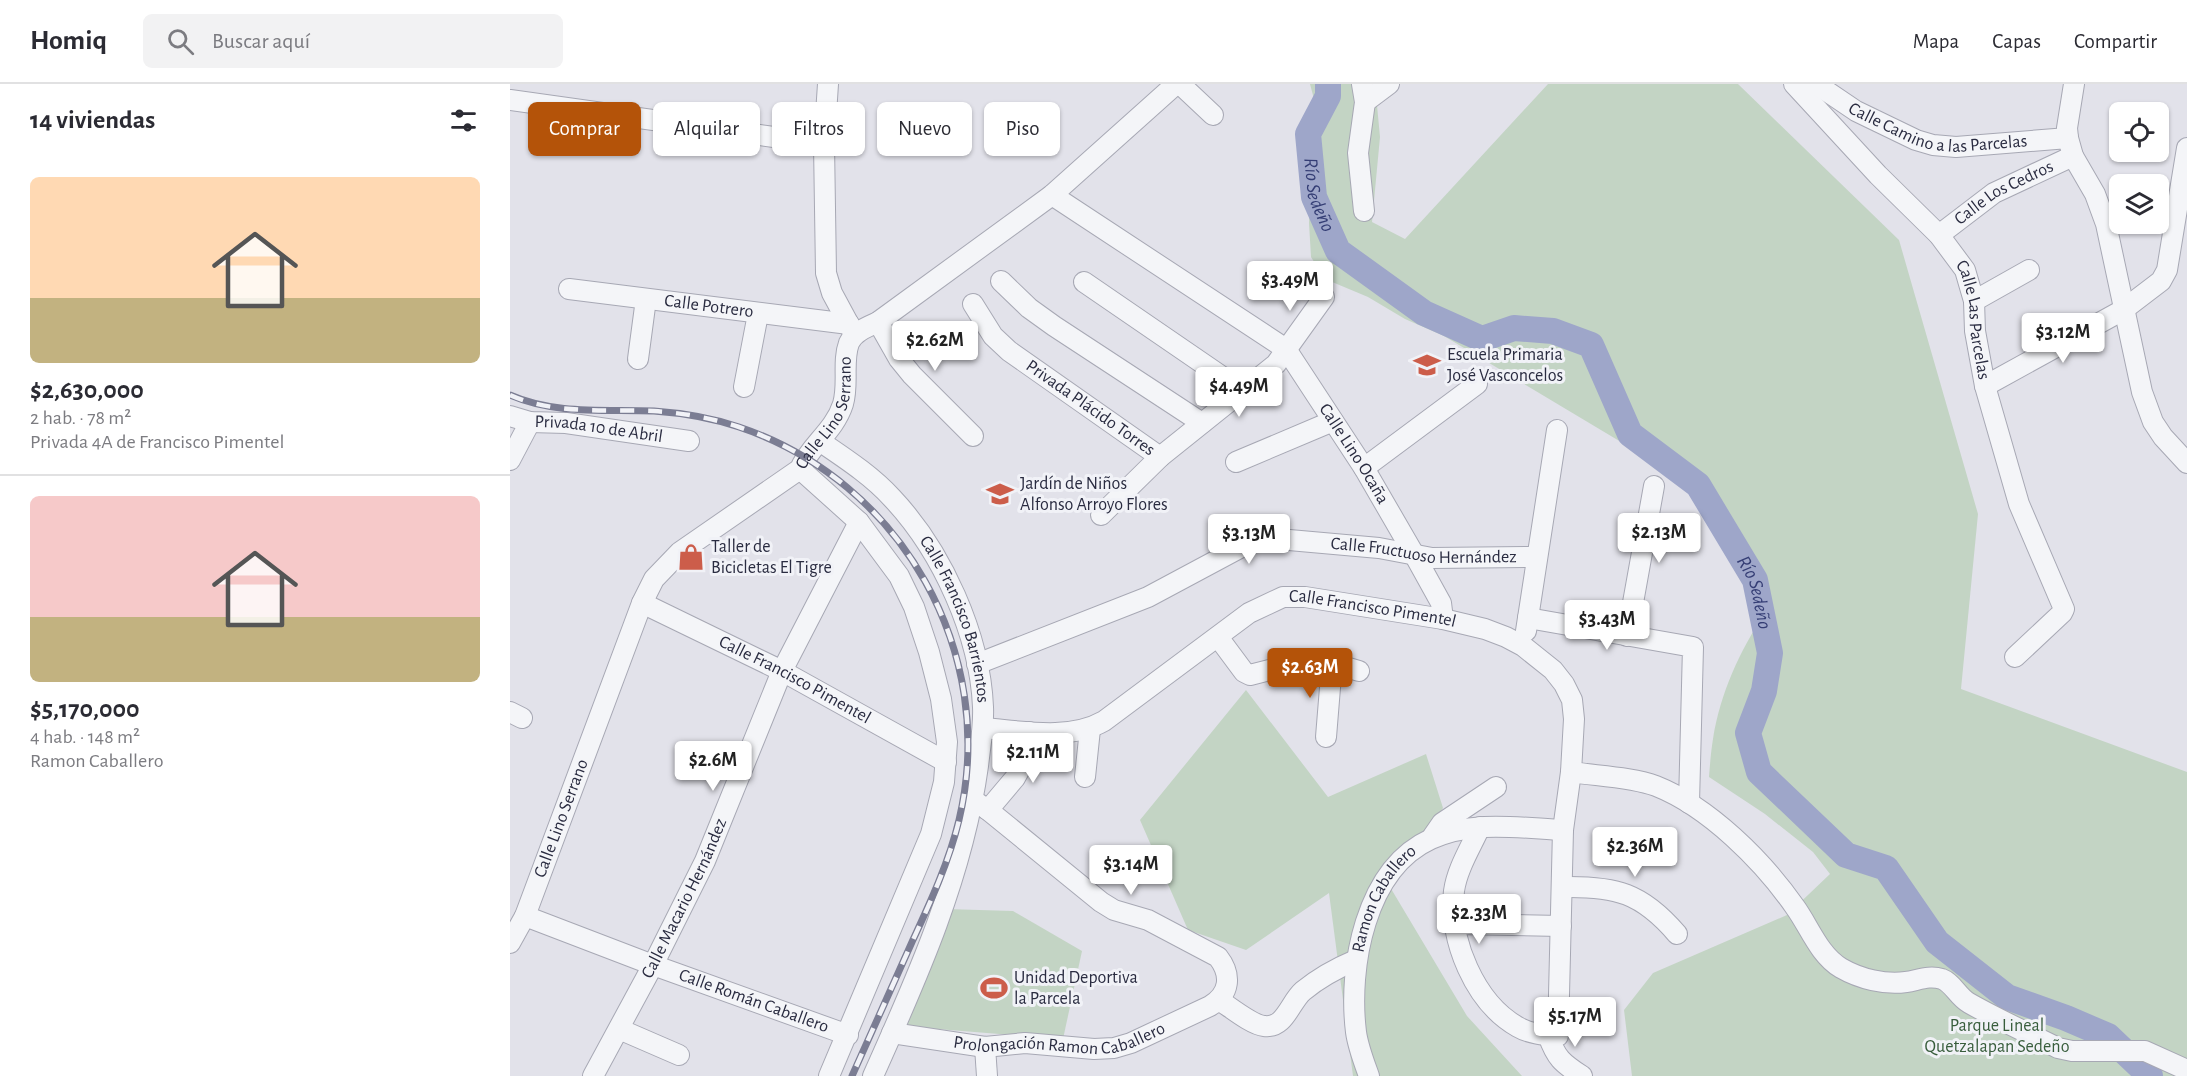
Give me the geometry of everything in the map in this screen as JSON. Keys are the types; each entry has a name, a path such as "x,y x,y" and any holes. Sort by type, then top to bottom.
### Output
{"street":[{"path":"827,102 828,84"},
{"path":"1178,84 1213,116"},
{"name":"Calle Lino Serrano","path":"510,943 525,916 642,603 654,579 680,552 800,469 805,457 821,442 834,423 843,404 847,353 852,329 878,322 1052,195 1178,84"},
{"path":"1364,212 1358,153 1363,93 1389,84"},
{"name":"Calle Las Parcelas","path":"1794,84 1878,175 1939,235 1965,270 1974,301 1978,355 1984,386 2019,504 2064,609 2015,657"},
{"name":"Calle Camino a las Parcelas","path":"1816,84 1856,111 1916,140 1933,145 2071,147"},
{"path":"2074,84 2067,128 2071,147 2095,194 2106,224 2123,310 2147,407 2163,437 2187,463"},
{"path":"510,100 772,137"},
{"name":"Calle Los Cedros","path":"1939,235 1994,193 2071,147"},
{"path":"1984,386 2123,310 2161,281 2167,270 2187,148"},
{"path":"824,156 826,273 832,293 852,329"},
{"name":"Calle Lino Ocaña","path":"1052,195 1286,349 1364,468 1441,603 1443,619"},
{"path":"1974,301 2029,270"},
{"path":"1001,281 1029,308 1054,326 1202,423"},
{"path":"1084,282 1243,391"},
{"name":"Calle Potrero","path":"569,289 852,329"},
{"path":"1101,515 1160,457 1276,364 1324,297"},
{"path":"638,359 646,299"},
{"name":"Privada Plácido Torres","path":"973,304 993,336 1009,351 1160,457"},
{"path":"744,387 758,314"},
{"path":"878,322 899,359 912,375 973,436"},
{"path":"1364,468 1477,384"},
{"name":"Privada 10 de Abril","path":"510,416 530,422 566,423 689,441"},
{"path":"510,460 530,422"},
{"path":"1236,462 1333,422"},
{"path":"1523,646 1557,430"},
{"name":"Calle Francisco Barrientos","path":"821,442 857,467 891,497 915,525 936,557 969,631 982,688 981,805 960,854 928,949 873,1076"},
{"name":"Calle Francisco Barrientos","path":"800,469 858,522 899,576 914,607 929,652 941,699 947,742 944,782 931,834 829,1076"},
{"path":"1627,636 1654,486"},
{"name":"Calle Macario Hernández","path":"593,1076 653,965 705,861 783,671 858,522"},
{"name":"Calle Fructuoso Hernández","path":"977,663 1148,597 1250,543 1263,540 1278,539 1379,548 1432,558 1537,557"},
{"name":"Calle Francisco Pimentel","path":"983,728 1029,732 1077,732 1090,729 1249,613 1283,597 1305,597 1443,619 1485,629 1523,646 1553,670 1564,684 1572,700 1574,719 1571,772 1563,830 1558,1036 1548,1035"},
{"name":"Calle Francisco Pimentel","path":"642,603 783,671 946,762"},
{"path":"1528,618 1693,647 1689,803"},
{"path":"1218,637 1244,672 1250,675 1308,660 1332,663 1359,671"},
{"path":"1326,737 1332,663"},
{"path":"1085,777 1090,729"},
{"path":"1029,732 1020,769 1015,778 981,805 1101,902 1114,910 1148,920 1218,957 1225,965 1228,975 1227,989 1219,1000"},
{"path":"1571,772 1656,786 1689,803 1726,830 1779,885 1831,961 1842,969 1871,980 1891,983 1929,977 1939,978 1947,981 1966,1001 2058,1048 2072,1051 2145,1051 2187,1070"},
{"path":"1432,838 1442,823 1496,787"},
{"path":"1480,827 1454,889 1454,924 1458,945 1468,969 1498,1012 1518,1028 1548,1035 1554,1053 1561,1062 1582,1076"},
{"name":"Ramon Caballero","path":"1219,1000 1262,1026 1273,1026 1283,1020 1301,993 1330,971 1356,960 1375,897 1398,862 1432,838 1453,831 1480,827 1563,830"},
{"path":"1563,887 1589,886 1614,890 1639,899 1660,914 1677,934"},
{"name":"Calle Román Caballero","path":"525,916 848,1035"},
{"path":"1454,924 1561,926"},
{"path":"1356,960 1354,999 1356,1034 1370,1076"},
{"name":"Prolongación Ramon Caballero","path":"892,1033 985,1047 1025,1042 1094,1049 1114,1048 1131,1043 1219,1000"},
{"path":"619,1029 679,1055"},
{"path":"985,1047 987,1076"}],"green space":[{"name":"Parque Lineal Quetzalapan Sedeño","path":"1310,84 1375,84 1380,137 1372,222 1405,239 1548,84 1738,84 1899,240 1978,514 1961,689 2187,772 2187,1076 1632,1076 1624,1010 1653,973 1787,915 1830,874 1813,852 1765,814 1709,777 1716,722 1726,689 1739,657 1765,613 1760,590 1733,540 1690,487 1626,445 1444,336 1405,319 1368,297 1325,279 1311,257 1309,223 1314,99"},
{"path":"1246,690 1328,797 1426,754 1443,808 1390,887 1467,1016 1522,1076 1353,1076 1329,893 1246,950 1188,930 1140,820"},
{"name":"Unidad Deportiva la Parcela","path":"946,909 1013,911 1082,951 1063,1039 900,1026"}],"waterway":[{"name":"Río Sedeño","path":"1328,84 1328,96 1308,134 1314,197 1338,251 1424,313 1482,339 1514,328 1553,331 1591,345 1630,434 1698,485 1755,580 1770,653 1764,691 1748,733 1759,772 1846,855 1886,868 1937,942 2007,997 2108,1036 2150,1076"}],"railway":[{"path":"510,395 545,406 654,411 697,416 739,427 797,452 847,488 890,531 925,581 950,636 964,695 968,757 959,820 932,897 852,1076"}],"place":[{"name":"Escuela Primaria José Vasconcelos","path":"1427,365"},
{"name":"Jardín de Niños Alfonso Arroyo Flores","path":"1000,494"},
{"name":"Taller de Bicicletas El Tigre","path":"691,557"},
{"name":"Unidad Deportiva la Parcela","path":"994,988"}]}
